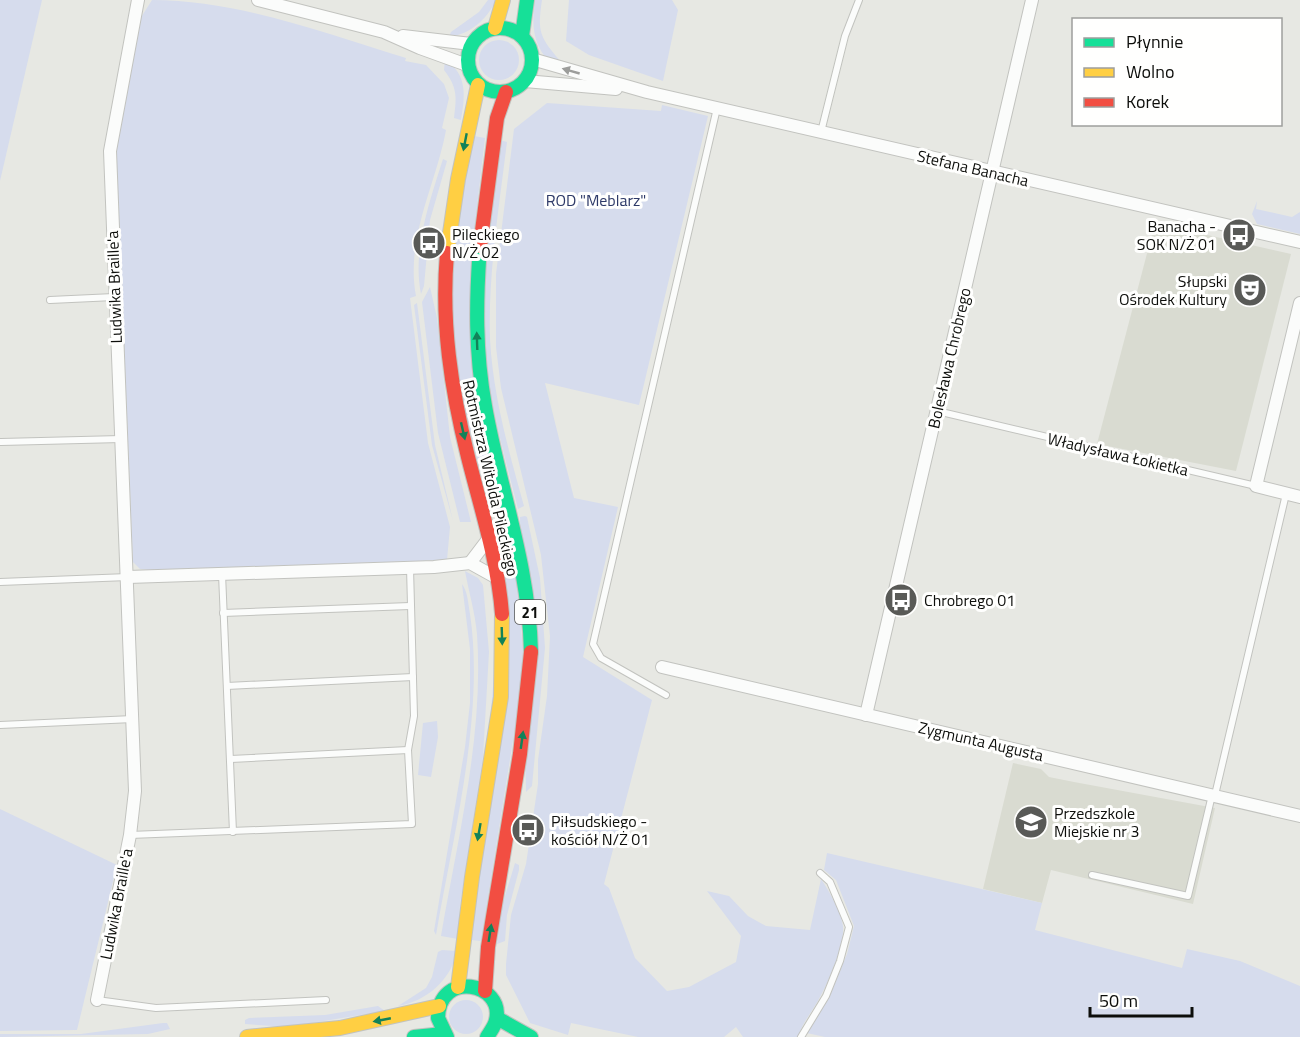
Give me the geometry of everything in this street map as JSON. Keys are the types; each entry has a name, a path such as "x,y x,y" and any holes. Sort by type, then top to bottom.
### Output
{"main road":[{"path":"495,28 503,0"},
{"path":"522,36 527,0"},
{"path":"495,28 514,30 522,36 530,46 532,59 525,81 506,92 486,90 478,85 467,65 471,44 477,36 495,28"},
{"name":"Rotmistrza Witolda Pileckiego","path":"458,987 462,972 472,877 501,697 502,612 489,537 450,374 444,296 452,208 478,85"},
{"name":"Rotmistrza Witolda Pileckiego","path":"485,991 488,947 520,754 531,663 530,611 523,564 485,406 477,346 476,300 481,235 497,118 506,92"},
{"path":"414,1037 445,1035 439,1025 438,1006 449,991 458,987 476,987 485,991"},
{"name":"21","path":"485,991 495,1003 497,1018"},
{"path":"247,1037 340,1028 438,1006"},
{"path":"488,1037 497,1018 531,1037"}],"street":[{"name":"Ludwika Braille'a","path":"97,1000 130,835 135,791 110,151 138,0"},
{"path":"258,0 275,2 396,35 471,44"},
{"name":"Bolesława Chrobrego","path":"866,715 1032,0"},
{"path":"396,35 420,48 467,65"},
{"name":"Stefana Banacha","path":"532,59 647,92 1300,242"},
{"name":"Stefana Banacha","path":"525,81 647,92"},
{"path":"1256,486 1300,303"},
{"name":"Władysława Łokietka","path":"1256,486 1300,497"},
{"path":"470,563 489,537"},
{"path":"128,577 410,568 470,563 497,578"},
{"name":"Zygmunta Augusta","path":"662,668 1300,816"}],"lane":[{"path":"821,132 845,36 859,0"},
{"path":"666,695 601,658 593,645 717,108"},
{"path":"50,300 114,297"},
{"name":"Władysława Łokietka","path":"936,411 1256,486"},
{"path":"2,442 121,438"},
{"path":"1092,875 1188,896 1286,494"},
{"path":"130,835 412,824 408,750 414,716 410,568"},
{"path":"222,574 233,832"},
{"path":"0,582 128,577"},
{"path":"224,613 410,606"},
{"path":"227,686 413,676"},
{"path":"0,725 133,719"},
{"path":"231,759 408,750"},
{"path":"801,1037 826,996 840,961 849,927 830,882 820,873"},
{"name":"Ludwika Braille'a","path":"97,1000 156,1008 326,1000"}],"shaded area":[{"path":"1155,223 1291,254 1236,471 1097,444"},
{"path":"1013,763 1041,769 1049,777 1215,808 1193,904 1051,870 1042,903 983,889"}],"green space":[{"path":"0,0 42,0 0,181"},
{"path":"152,0 184,1 281,20 406,58 405,61 426,65 444,84 449,98 442,128 446,130 418,232 414,274 416,296 410,298 428,443 450,527 447,560 149,570 140,569 133,562 116,148 140,19"},
{"path":"488,0 496,0 483,19 464,33 449,37 451,32 479,12"},
{"path":"535,0 542,0 540,28 544,40 561,62 546,58 538,44 533,23"},
{"path":"569,0 672,0 678,10 663,81 589,55 566,41"},
{"path":"499,40 513,46 519,60 513,74 499,80 485,74 479,60 485,46"},
{"path":"445,60 458,72 461,79 464,95 461,120 454,118 455,92 444,70"},
{"name":"ROD \"Meblarz\"","path":"547,103 661,111 662,105 708,116 639,405 545,383 574,498 618,507 583,657 652,700 604,884 609,888 635,958 667,991 689,987 736,962 741,936 707,891 729,896 748,916 766,926 810,930 821,879 840,914 843,933 828,982 798,1037 743,1037 736,1027 724,1037 638,1037 571,1023 568,1035 530,1023 506,975 511,915 526,864 538,784 538,760 547,696 550,636 541,555 501,388 496,347 496,274 514,129"},
{"path":"474,136 485,138 472,249 504,513 492,516 462,396 452,322 454,252"},
{"path":"500,140 507,142 492,265 490,339 498,403 524,506 518,509 491,396 484,349 483,303 486,256"},
{"path":"443,159 447,161 430,220 424,286 421,294 419,260 421,243 428,208"},
{"path":"1257,201 1256,209 1292,217 1300,212 1300,234 1257,224 1252,214"},
{"path":"430,287 437,318 450,437 471,522 460,522 438,433 422,302"},
{"path":"417,303 435,445 453,521 432,445 414,305"},
{"path":"525,516 540,578 545,648 532,786 526,792 520,517"},
{"path":"506,521 517,576 523,652 519,703 481,941 472,940 503,566 494,524"},
{"path":"465,571 478,578 483,585 489,652 483,757 460,904 458,939 441,936 462,823 477,710 477,634"},
{"path":"462,584 467,594 474,653 470,734 465,775 436,935 434,931 465,747 470,703 470,649"},
{"path":"437,721 438,737 431,777 418,775 423,723"},
{"path":"0,809 117,865 77,1030 0,1031"},
{"path":"827,853 1042,903 1035,930 1182,968 1187,949 1240,961 1300,986 1300,1037 825,1037 807,1033 830,995 847,954 854,926 836,880 824,870"},
{"path":"515,863 519,865 519,870 507,915 505,941 497,944 502,906"},
{"path":"457,951 443,980 428,994 398,1006 426,988 432,977 438,952"},
{"path":"466,1000 478,1005 483,1017 478,1029 466,1034 454,1029 449,1017 454,1005"},
{"path":"378,1006 385,1011 287,1027 245,1024 245,1020 249,1018 325,1015"},
{"path":"167,1023 170,1029 148,1034 0,1037 0,1034 81,1034"}],"traffic: fast":[{"path":"522,36 527,0"},
{"path":"494,28 506,28 523,37 530,48 532,60 530,72 523,83 506,92 494,92 482,87 473,78 468,66 468,54 473,42 482,33 494,28"},
{"path":"480,246 477,326 479,366 491,437 520,558 531,652"},
{"path":"447,1037 438,1018 441,1002 449,992 459,987 482,990 491,997 496,1007 495,1022 487,1037"},
{"path":"497,1018 531,1037"},
{"path":"414,1037 443,1034"}],"traffic: slow":[{"path":"495,28 503,0"},
{"path":"447,253 458,179 478,85"},
{"path":"458,987 472,877 501,697 502,614"},
{"path":"247,1037 340,1028 439,1006"}],"traffic: jam":[{"path":"480,246 497,118 506,92"},
{"path":"447,253 445,305 452,381 462,432 493,555 502,614"},
{"path":"485,991 488,947 520,754 531,652"}],"place":[{"name":"Banacha - SOK N/Ż 01","path":"1239,235"},
{"name":"Pileckiego N/Ż 02","path":"429,243"},
{"name":"Słupski Ośrodek Kultury","path":"1250,290"},
{"name":"Chrobrego 01","path":"901,600"},
{"name":"Przedszkole Miejskie nr 3","path":"1031,822"},
{"name":"Piłsudskiego - kościół N/Ż 01","path":"528,830"}]}
